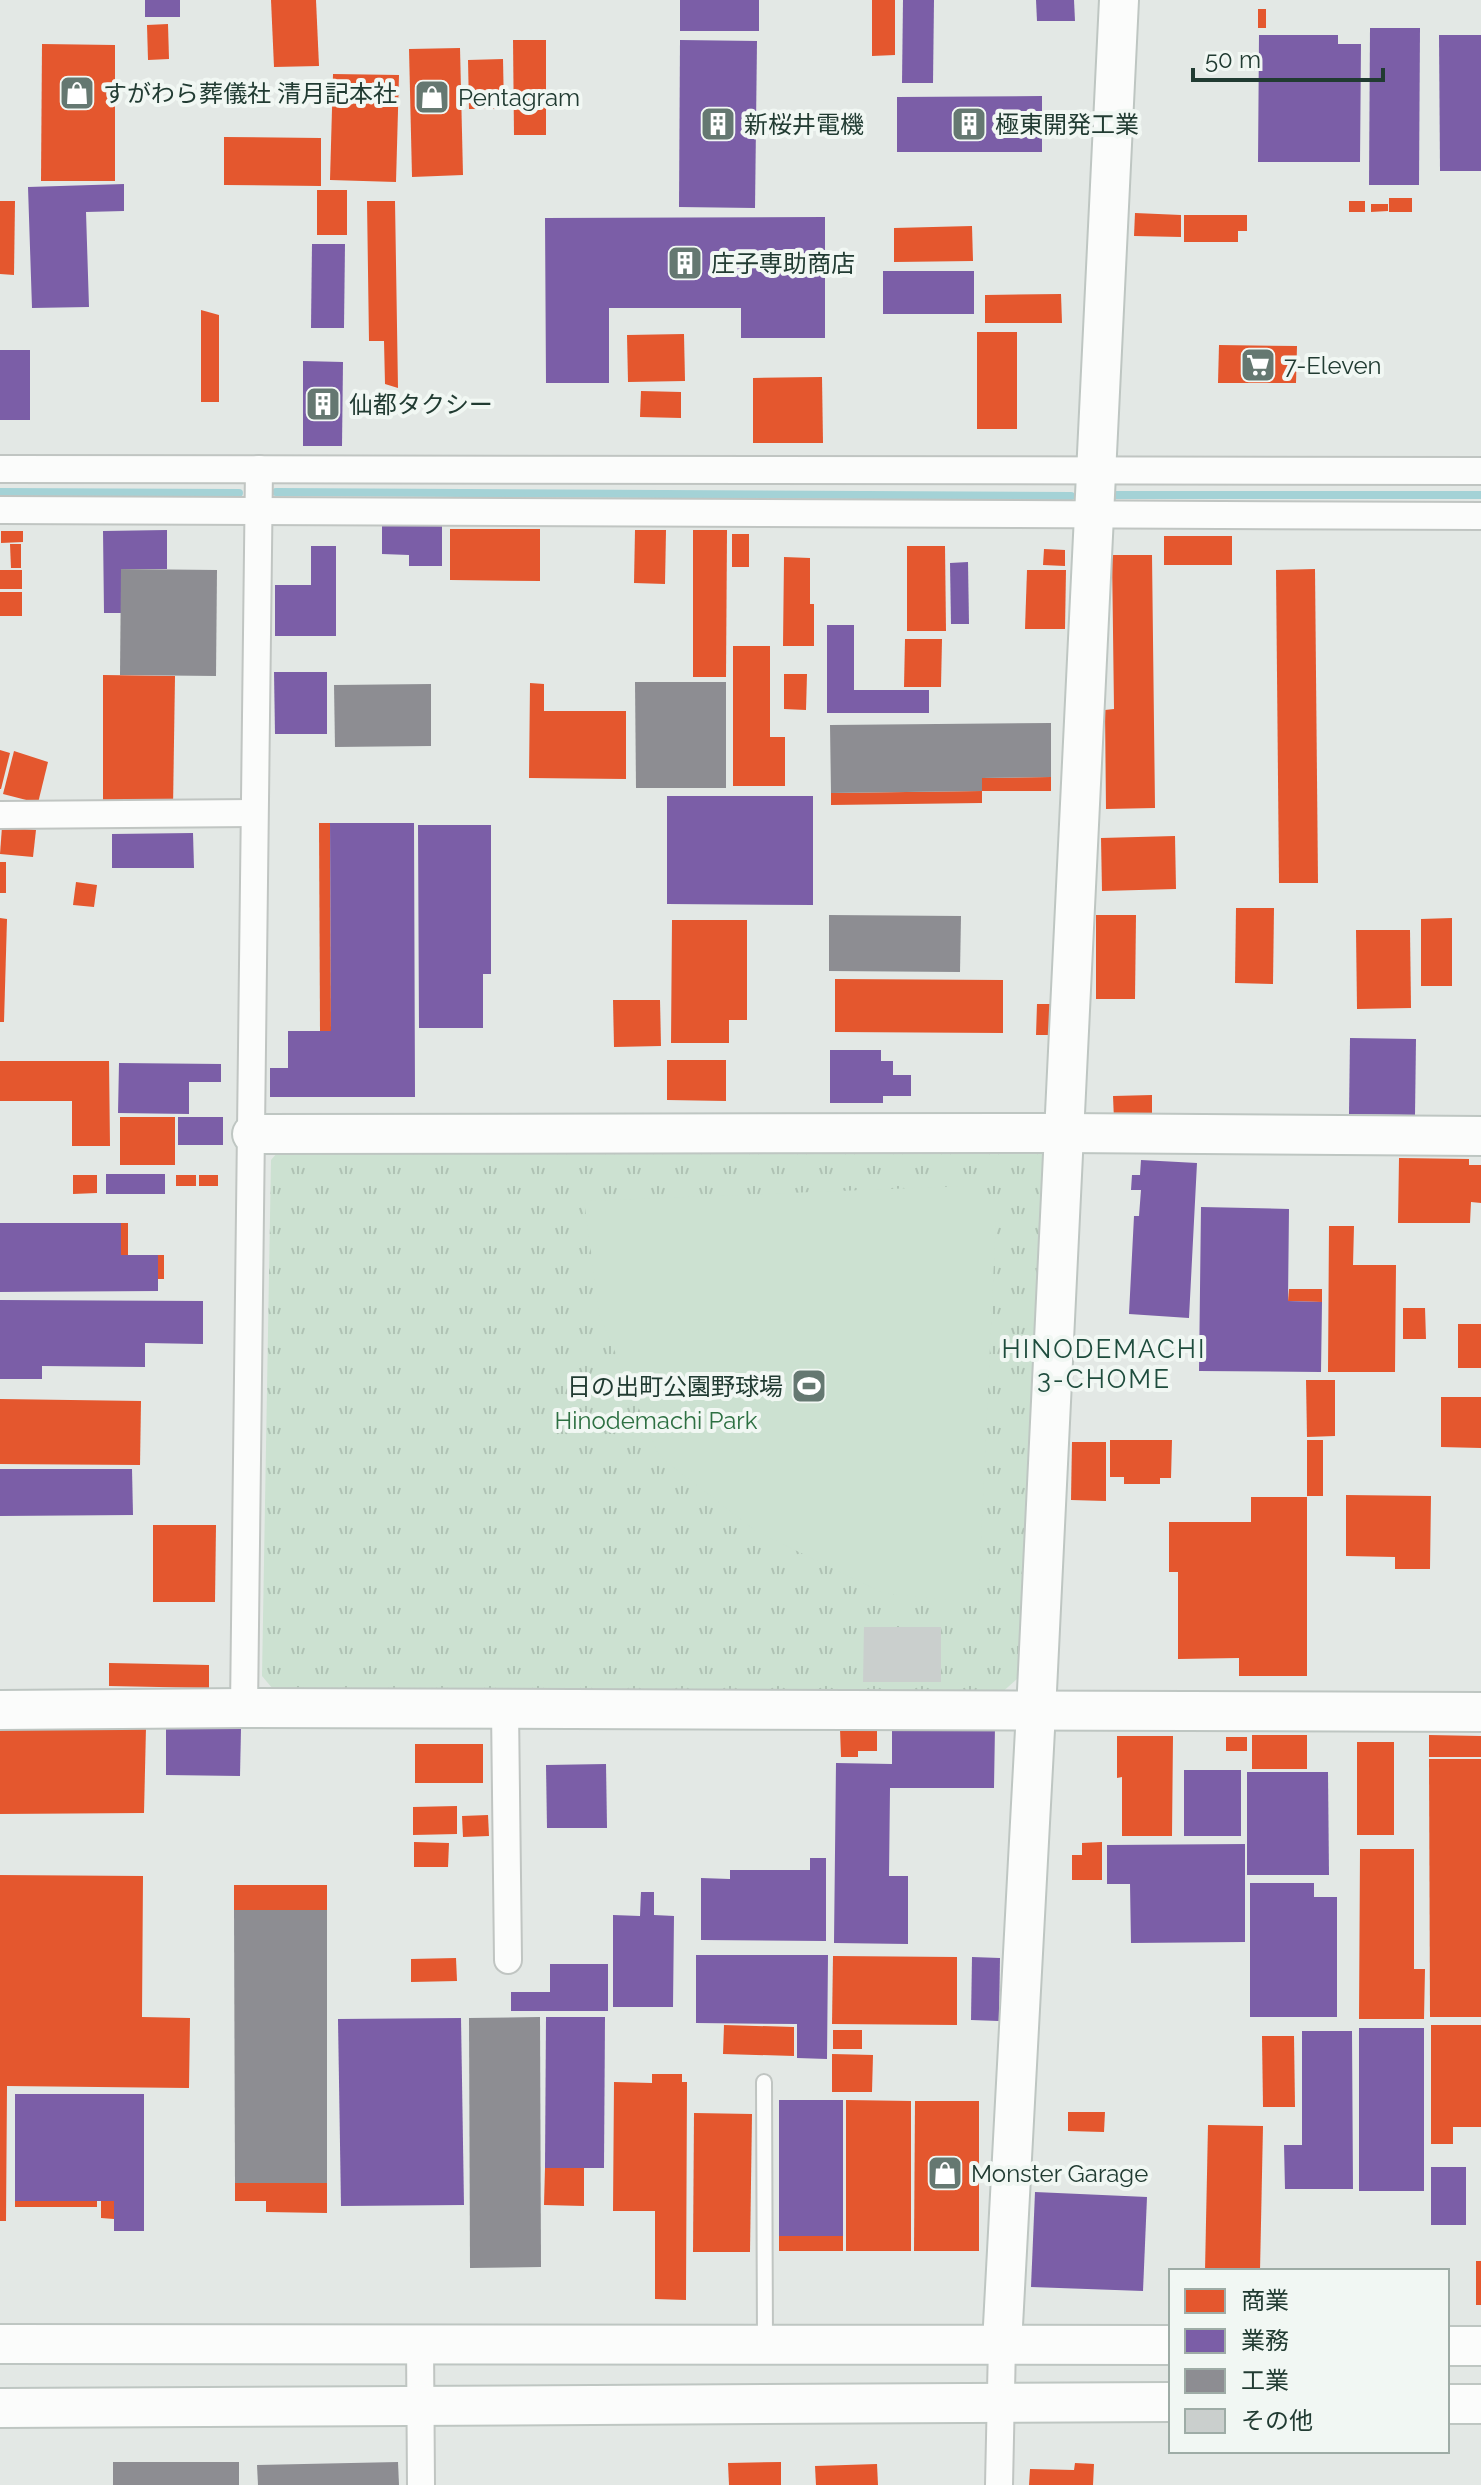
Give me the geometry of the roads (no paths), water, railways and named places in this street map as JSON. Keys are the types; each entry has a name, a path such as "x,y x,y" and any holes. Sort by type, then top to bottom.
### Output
{"street":[{"path":"999,2485 1002,2344 1036,1711 1119,0"},
{"path":"0,469 1481,471"},
{"path":"244,1708 259,469"},
{"path":"0,510 1481,516"},
{"path":"0,815 254,813"},
{"path":"252,1134 1481,1136"},
{"path":"505,1709 508,1960"},
{"path":"0,1710 1481,1712"},
{"path":"0,2344 1169,2345"},
{"path":"420,2344 421,2485"},
{"path":"1449,2346 1481,2346"},
{"path":"0,2408 1169,2402"},
{"path":"1449,2404 1481,2404"}],"lane":[{"path":"764,2082 765,2344"}],"waterway":[{"path":"0,492 239,493"},
{"path":"276,492 1071,496"},
{"path":"1111,495 1481,495"}],"place":[{"name":"すがわら葬儀社 清月記本社","path":"77,93"},
{"name":"Pentagram","path":"432,97"},
{"name":"新桜井電機","path":"718,124"},
{"name":"極東開発工業","path":"969,124"},
{"name":"庄子専助商店","path":"685,263"},
{"name":"7-Eleven","path":"1258,365"},
{"name":"仙都タクシー","path":"323,404"},
{"name":"日の出町公園野球場","path":"809,1386"},
{"name":"Monster Garage","path":"945,2173"}],"district":[{"name":"HINODEMACHI 3-CHOME","path":"1104,1364"}],"park label":[{"name":"Hinodemachi Park","path":"656,1420"}]}
